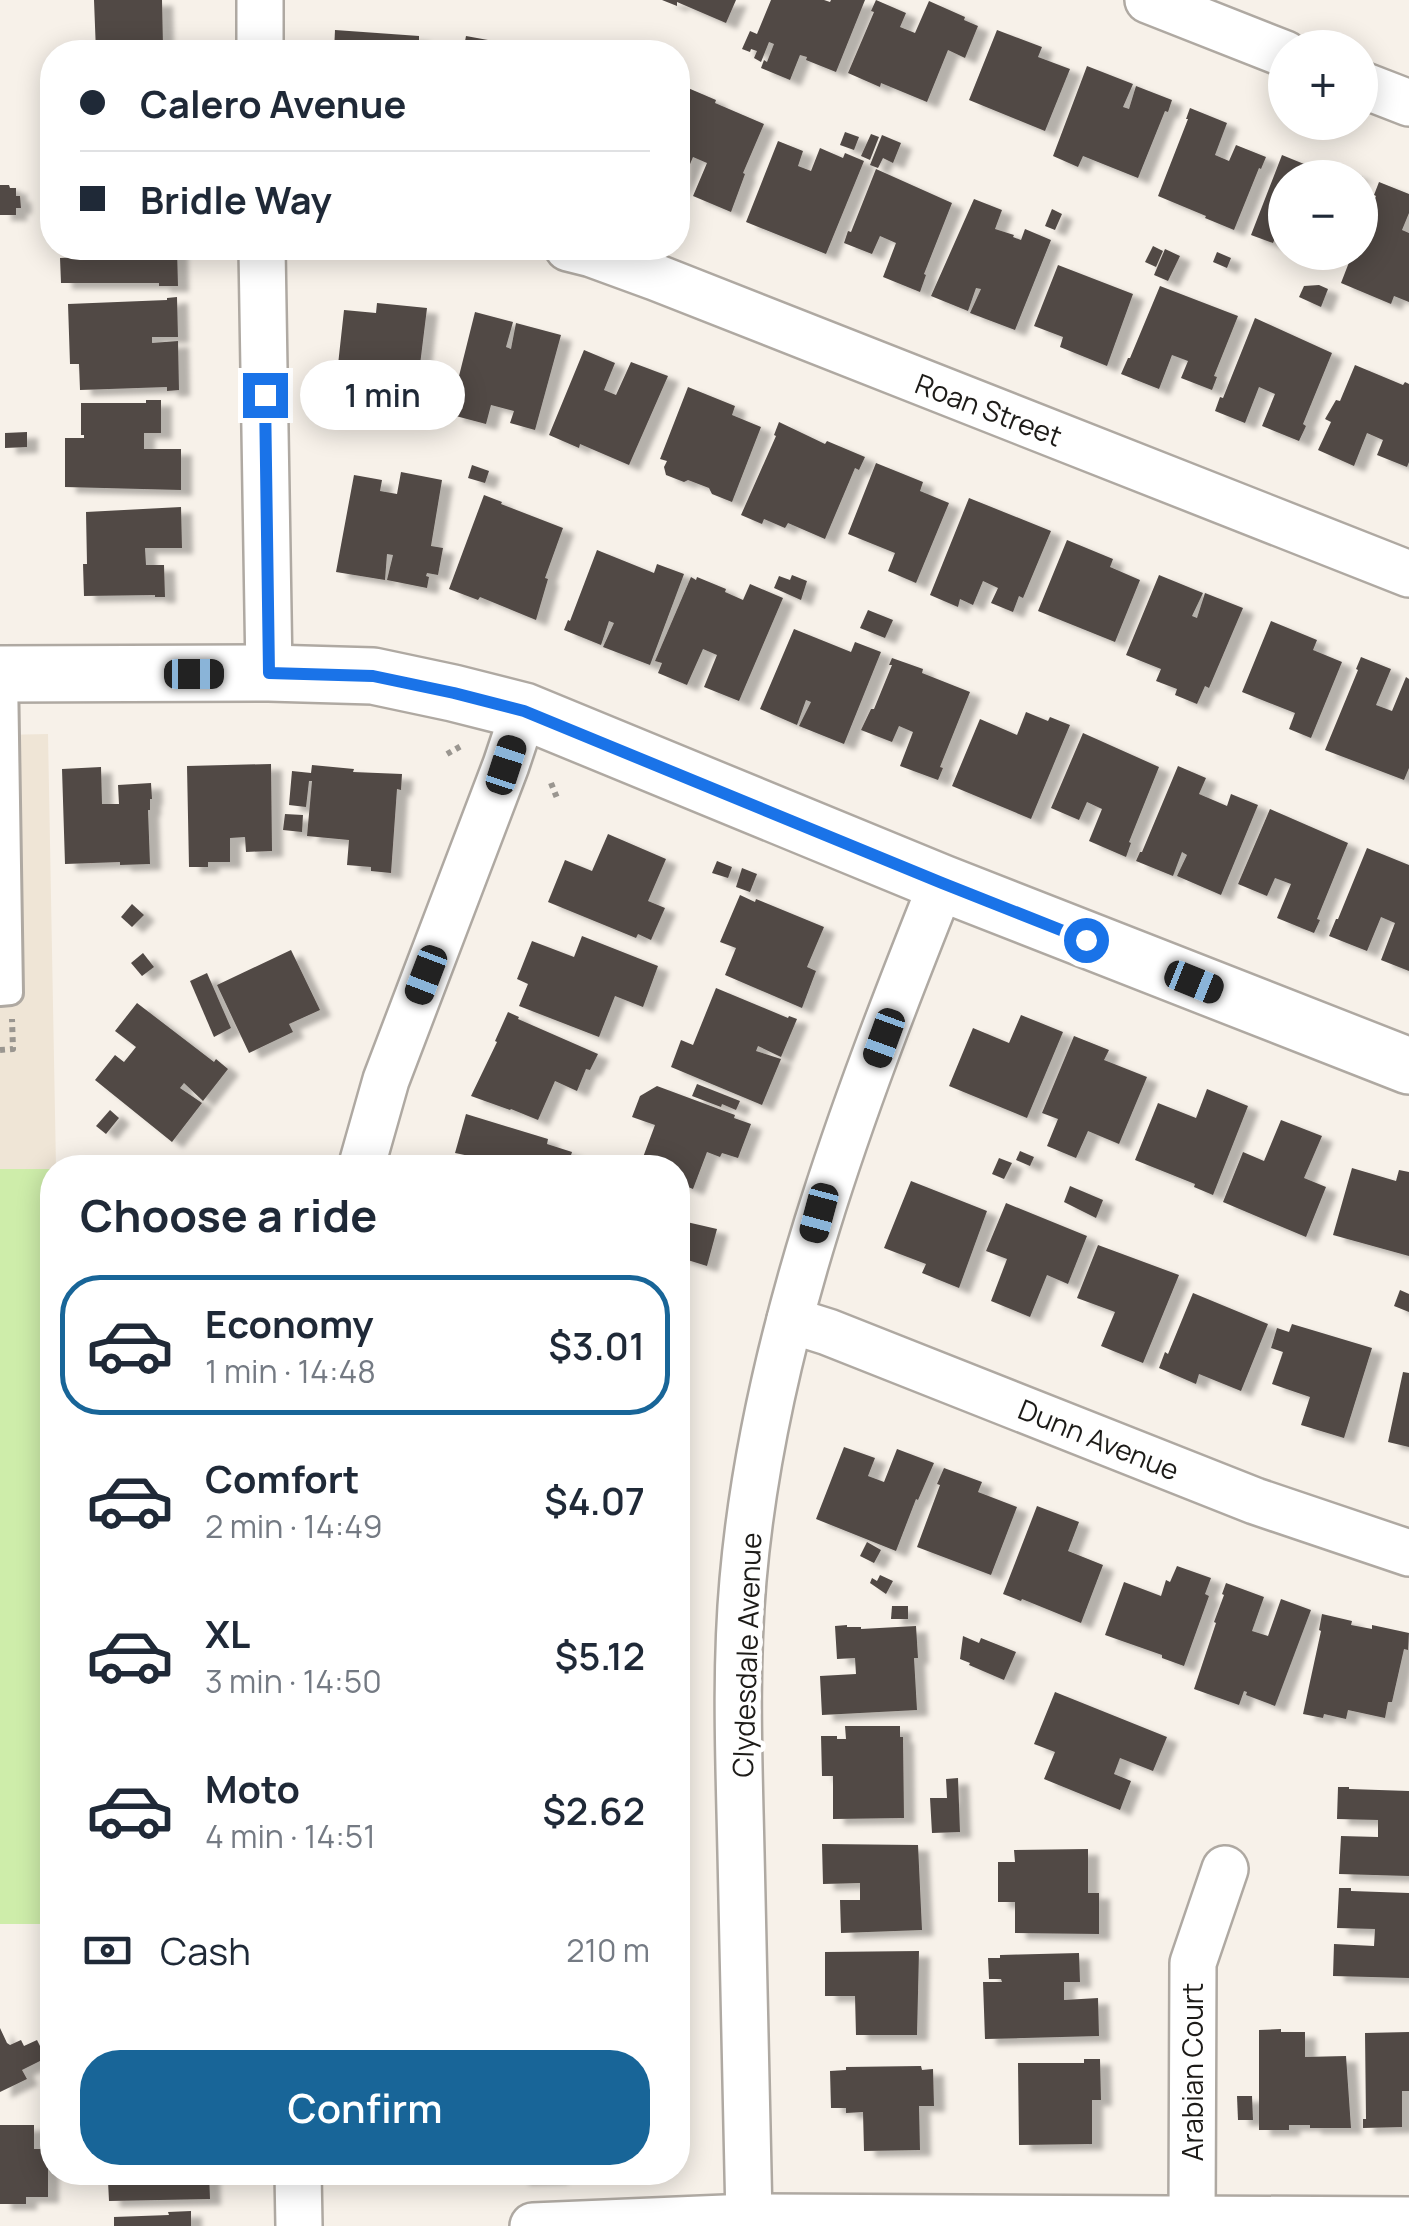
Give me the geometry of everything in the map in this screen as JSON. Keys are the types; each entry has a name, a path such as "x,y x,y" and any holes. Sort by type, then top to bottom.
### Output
{"street":[{"path":"260,0 260,40"},
{"path":"1148,0 1268,47"},
{"path":"1378,91 1409,103"},
{"path":"262,260 269,673"},
{"name":"Roan Street","path":"608,260 1409,574"},
{"path":"3,674 373,676 524,711 942,883 1409,1066"},
{"path":"365,1155 386,1080 524,711"},
{"name":"Clydesdale Avenue","path":"749,2217 738,1700 743,1580 760,1455 819,1213 942,883"},
{"name":"Dunn Avenue","path":"790,1320 1255,1501 1409,1554"},
{"name":"Arabian Court","path":"1192,2220 1192,1963 1224,1869"},
{"path":"298,2185 299,2226"},
{"path":"533,2226 749,2217 1409,2220"}],"lane":[{"path":"3,674 5,994"}],"path":[{"path":"446,754 461,746"},
{"path":"552,783 557,798"},
{"path":"0,1050 13,1050 5,994"}],"shaded area":[{"path":"48,734 56,1155 40,1155 40,1924 0,1924 0,735"}],"green space":[{"path":"0,1169 40,1169 40,1924 0,1924"}],"building":[{"path":"94,0 162,0 163,40 96,40"},
{"path":"662,0 736,0 726,23 677,2 677,6"},
{"path":"771,0 865,0 836,72 800,55 790,80 761,68 774,44 769,42 761,62 754,58 757,51 742,49 750,31 757,34"},
{"path":"876,0 906,13 900,27 915,33 929,1 978,26 965,58 948,50 927,102 848,73"},
{"path":"335,30 419,36 419,40 335,40"},
{"path":"997,30 1042,47 1038,57 1070,69 1045,131 969,100"},
{"path":"1087,66 1133,84 1123,107 1129,109 1136,86 1172,100 1138,178 1083,156 1078,167 1053,156"},
{"path":"690,89 764,124 731,212 693,196 707,163 693,157 690,164"},
{"path":"1190,108 1227,123 1215,155 1229,161 1236,145 1266,157 1234,230 1158,196"},
{"path":"845,132 859,137 854,150 840,145"},
{"path":"871,134 879,137 870,160 861,156"},
{"path":"882,135 901,143 893,163 883,158 878,168 870,165"},
{"path":"778,141 803,151 798,166 811,171 820,148 843,158 845,153 864,161 826,254 746,222"},
{"path":"876,169 952,203 920,292 883,277 896,243 880,236 872,254 844,243"},
{"path":"0,185 16,188 21,208 16,208 16,215 0,215"},
{"path":"1378,185 1409,194 1409,213 1402,230 1409,233 1409,302 1394,296 1391,304 1341,283 1346,270 1378,270"},
{"path":"1268,191 1268,241 1251,235"},
{"path":"974,199 1002,210 995,229 1021,240 1025,229 1051,240 1015,330 970,313 981,289 976,288 968,311 931,296"},
{"path":"1052,209 1062,214 1055,230 1045,226"},
{"path":"1153,246 1163,251 1156,267 1145,262"},
{"path":"1165,249 1180,256 1168,281 1154,275"},
{"path":"1217,252 1231,258 1227,268 1213,262"},
{"path":"60,260 177,260 178,286 61,283"},
{"path":"1058,265 1133,294 1107,366 1060,347 1063,337 1034,326"},
{"path":"1160,286 1238,316 1212,390 1181,378 1188,361 1172,355 1159,389 1121,374"},
{"path":"1304,286 1328,289 1321,307 1299,297"},
{"path":"177,297 178,337 152,337 152,343 178,341 179,390 80,390 79,364 70,364 68,304"},
{"path":"377,303 427,308 419,392 379,389 378,413 339,409 337,374 344,310 376,313"},
{"path":"475,312 513,322 506,347 511,349 516,323 561,335 535,430 510,423 514,411 491,405 486,424 452,415"},
{"path":"1255,318 1332,353 1299,441 1262,426 1275,394 1259,387 1245,423 1215,411"},
{"path":"584,350 615,363 604,390 616,395 631,362 668,376 629,465 549,435"},
{"path":"1355,365 1409,384 1407,467 1377,455 1383,440 1367,433 1354,466 1318,450 1331,422 1325,419 1336,400 1340,401"},
{"path":"688,387 735,406 732,415 761,427 732,502 712,494 709,488 666,475 667,461 660,459"},
{"path":"161,400 161,433 144,433 144,449 181,449 181,490 65,487 65,438 84,438 81,403"},
{"path":"779,422 825,444 827,441 865,457 859,470 855,468 825,539 788,523 785,528 741,515"},
{"path":"27,432 27,447 5,448 5,433"},
{"path":"876,463 923,482 920,491 949,503 916,583 888,571 895,553 848,534"},
{"path":"472,465 489,471 485,483 468,478"},
{"path":"401,472 442,480 431,546 443,548 438,575 427,573 427,588 387,580 393,555 387,554 385,580 336,572 354,475 382,480 380,491 397,494"},
{"path":"484,495 563,528 545,578 548,579 536,620 449,589"},
{"path":"969,498 1051,531 1023,598 1019,596 1013,612 991,603 998,588 983,581 973,605 960,599 958,607 930,595"},
{"path":"181,507 182,548 145,548 146,565 164,565 165,597 84,596 86,512"},
{"path":"1067,540 1113,559 1110,567 1140,580 1115,642 1038,611"},
{"path":"597,550 654,573 657,564 684,574 650,665 603,647 614,623 609,621 601,645 564,630"},
{"path":"792,575 807,581 801,600 774,588 779,576 790,580"},
{"path":"1159,575 1203,593 1192,616 1197,618 1205,593 1243,608 1209,688 1205,686 1197,704 1175,695 1177,689 1156,681 1161,669 1126,655"},
{"path":"691,577 726,589 725,592 743,600 750,584 783,598 739,701 704,687 717,655 703,649 687,685 658,673 662,663 655,661"},
{"path":"868,610 893,620 885,638 860,628"},
{"path":"1271,621 1317,640 1313,650 1342,662 1311,738 1289,729 1295,713 1242,692"},
{"path":"794,629 851,652 855,642 881,652 844,744 799,726 811,702 806,700 797,725 760,709"},
{"path":"1361,657 1391,669 1376,705 1392,711 1406,677 1409,679 1409,768 1404,780 1325,750"},
{"path":"892,658 970,692 938,780 900,766 913,732 899,726 892,742 861,730 874,709"},
{"path":"1026,712 1070,725 1031,819 952,786 980,719 1017,735"},
{"path":"1083,733 1159,767 1126,857 1089,841 1102,809 1087,802 1079,820 1051,808"},
{"path":"271,764 272,851 246,852 245,837 230,838 230,862 189,867 187,766"},
{"path":"312,765 402,774 401,790 397,789 391,873 347,865 349,840 307,836 312,781 306,807 289,805 292,771 311,773"},
{"path":"1178,766 1206,778 1199,794 1227,806 1231,794 1258,805 1221,895 1177,876 1187,855 1182,852 1173,876 1136,861"},
{"path":"101,767 102,804 119,804 118,785 151,783 150,864 65,864 62,769"},
{"path":"1270,809 1348,843 1314,933 1277,918 1291,884 1275,878 1267,896 1238,884"},
{"path":"285,814 303,815 302,832 283,830"},
{"path":"608,834 666,859 648,901 665,908 651,940 638,934 636,938 548,902 565,860 592,871"},
{"path":"1367,848 1409,865 1409,971 1381,960 1395,923 1381,917 1367,951 1329,936"},
{"path":"717,861 732,867 728,878 712,873"},
{"path":"742,868 757,874 750,892 736,887"},
{"path":"740,895 824,927 807,967 816,971 802,1008 725,975 736,948 720,942"},
{"path":"132,904 144,915 132,927 121,917"},
{"path":"582,936 658,966 643,1007 615,996 599,1037 519,1006 528,984 517,979 532,941 574,957"},
{"path":"291,950 320,1010 289,1024 293,1032 249,1053 217,985"},
{"path":"143,953 154,967 142,976 131,963"},
{"path":"207,973 231,1028 214,1037 190,981"},
{"path":"716,988 797,1019 781,1057 758,1046 756,1051 781,1059 762,1105 671,1067 681,1040 693,1045"},
{"path":"137,1003 228,1069 203,1101 184,1083 180,1088 202,1103 172,1142 95,1080 115,1055 124,1062 136,1047 115,1031"},
{"path":"508,1012 598,1054 590,1070 586,1069 577,1091 555,1081 538,1120 471,1096"},
{"path":"1021,1015 1063,1032 1027,1118 949,1086 973,1028 1009,1043"},
{"path":"1074,1036 1109,1050 1104,1060 1147,1077 1119,1144 1088,1131 1076,1158 1047,1146 1058,1119 1042,1113"},
{"path":"697,1084 740,1101 736,1110 692,1096"},
{"path":"657,1086 751,1124 738,1158 707,1152 693,1189 690,1188 690,1155 644,1155 655,1125 632,1117 640,1096"},
{"path":"1207,1089 1248,1106 1213,1195 1135,1160 1158,1103 1196,1118"},
{"path":"110,1110 119,1118 106,1134 96,1126"},
{"path":"466,1114 548,1139 547,1144 572,1152 571,1155 455,1153"},
{"path":"1281,1120 1322,1136 1304,1178 1326,1187 1306,1237 1223,1202 1243,1152 1264,1161"},
{"path":"1020,1151 1034,1157 1030,1166 1016,1160"},
{"path":"999,1158 1012,1163 1004,1179 992,1174"},
{"path":"1352,1168 1396,1181 1399,1170 1409,1172 1409,1256 1333,1235"},
{"path":"911,1181 987,1211 959,1288 922,1273 926,1264 884,1248"},
{"path":"1070,1186 1103,1200 1096,1218 1064,1202"},
{"path":"1006,1203 1087,1236 1068,1284 1047,1275 1030,1317 991,1301 1007,1259 986,1251"},
{"path":"690,1223 717,1229 707,1266 690,1261"},
{"path":"1098,1245 1179,1275 1143,1363 1101,1346 1115,1312 1077,1298"},
{"path":"1400,1290 1409,1294 1409,1312 1394,1306"},
{"path":"1193,1293 1268,1324 1241,1391 1199,1374 1196,1384 1159,1368"},
{"path":"1292,1324 1372,1348 1344,1438 1301,1425 1310,1397 1272,1384 1283,1352 1271,1348 1277,1328 1289,1332"},
{"path":"1403,1372 1409,1373 1409,1447 1388,1442"},
{"path":"844,1447 875,1458 868,1476 884,1482 897,1449 934,1463 896,1551 816,1519"},
{"path":"944,1468 982,1482 978,1492 1017,1507 991,1575 917,1547"},
{"path":"1037,1506 1079,1522 1068,1551 1103,1565 1081,1623 1003,1594"},
{"path":"867,1542 881,1550 874,1563 860,1556"},
{"path":"1177,1566 1211,1578 1205,1594 1209,1596 1184,1666 1105,1635 1124,1582 1161,1596 1166,1580 1170,1582"},
{"path":"880,1575 893,1581 886,1594 870,1583"},
{"path":"1226,1583 1264,1597 1252,1631 1268,1636 1281,1599 1311,1610 1275,1706 1244,1691 1239,1705 1194,1689"},
{"path":"892,1606 908,1606 908,1619 891,1619"},
{"path":"1322,1614 1352,1621 1351,1625 1409,1633 1408,1650 1404,1649 1385,1718 1348,1710 1346,1719 1303,1714"},
{"path":"835,1626 861,1629 916,1626 917,1710 822,1715 820,1676 856,1674 855,1658 837,1659"},
{"path":"963,1636 979,1643 981,1638 1016,1652 1004,1680 960,1659"},
{"path":"1055,1692 1167,1737 1153,1771 1120,1758 1114,1774 1131,1781 1120,1810 1044,1779 1055,1752 1034,1744"},
{"path":"845,1726 900,1726 904,1818 833,1819 833,1776 822,1776 821,1736 846,1739"},
{"path":"958,1778 960,1832 932,1833 930,1798 947,1798 946,1779"},
{"path":"1338,1787 1409,1791 1409,1876 1339,1874 1341,1836 1378,1837 1378,1820 1337,1819"},
{"path":"822,1844 918,1845 922,1930 841,1933 840,1900 860,1900 860,1883 823,1884"},
{"path":"1088,1849 1088,1893 1099,1893 1099,1934 1015,1933 1015,1902 998,1902 998,1862 1015,1862 1014,1850"},
{"path":"1339,1888 1409,1893 1409,1978 1333,1976 1334,1944 1374,1946 1375,1929 1337,1928"},
{"path":"919,1951 917,2035 856,2035 855,1996 825,1996 825,1952"},
{"path":"1079,1953 1080,1982 1064,1982 1064,2000 1098,1998 1099,2036 985,2039 983,1982 1002,1982 989,1979 988,1958"},
{"path":"0,2028 10,2045 21,2040 24,2046 37,2040 40,2061 22,2070 27,2079 0,2092"},
{"path":"1259,2030 1305,2032 1305,2057 1346,2056 1351,2128 1289,2125 1289,2130 1259,2130"},
{"path":"1409,2032 1409,2091 1402,2091 1402,2127 1363,2128 1365,2033"},
{"path":"1084,2059 1100,2059 1101,2100 1092,2100 1092,2144 1019,2145 1018,2063 1084,2063"},
{"path":"921,2066 922,2070 933,2069 934,2106 919,2106 920,2150 864,2151 863,2112 846,2113 846,2108 831,2108 830,2071 846,2067"},
{"path":"1237,2096 1252,2096 1253,2120 1238,2120"},
{"path":"0,2125 34,2125 34,2149 40,2149 40,2185 48,2185 48,2197 26,2197 26,2204 0,2204"},
{"path":"108,2185 209,2185 210,2199 109,2201"},
{"path":"191,2211 191,2226 114,2226 114,2217"}],"route":[{"path":"265,395 269,673 373,676 524,711 1086,940"}]}
